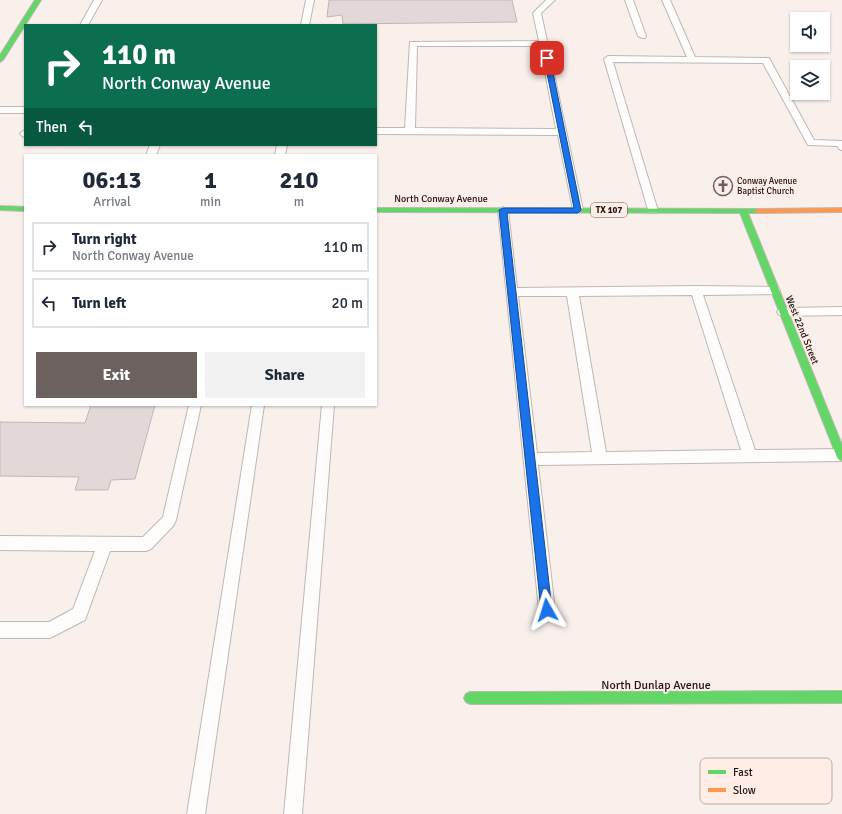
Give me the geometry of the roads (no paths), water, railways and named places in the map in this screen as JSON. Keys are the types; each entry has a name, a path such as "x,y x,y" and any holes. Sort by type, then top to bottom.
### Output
{"main road":[{"path":"25,24 38,0"},
{"path":"0,60 22,30"},
{"path":"0,208 24,209"},
{"name":"North Conway Avenue","path":"377,210 842,210"},
{"name":"West 22nd Street","path":"743,211 842,456"},
{"name":"North Dunlap Avenue","path":"470,698 842,697"}],"lane":[{"path":"85,24 98,0"},
{"path":"305,24 310,0"},
{"path":"551,0 538,12 578,210"},
{"path":"629,0 642,36"},
{"path":"666,0 692,59"},
{"path":"410,131 413,44 544,43"},
{"path":"653,211 608,59 649,56 692,59 766,60 811,143 840,143 842,147"},
{"path":"0,110 24,110"},
{"path":"377,131 562,132"},
{"path":"503,210 547,610"},
{"path":"696,290 750,456"},
{"path":"512,292 774,290"},
{"path":"572,291 600,458"},
{"path":"783,312 842,311"},
{"path":"0,543 146,544 169,520 195,406"},
{"path":"196,814 258,406"},
{"path":"293,814 328,406"},
{"path":"530,459 842,456"},
{"path":"0,630 50,630 80,614 105,544"}],"place":[{"name":"Conway Avenue Baptist Church","path":"723,186"}]}
